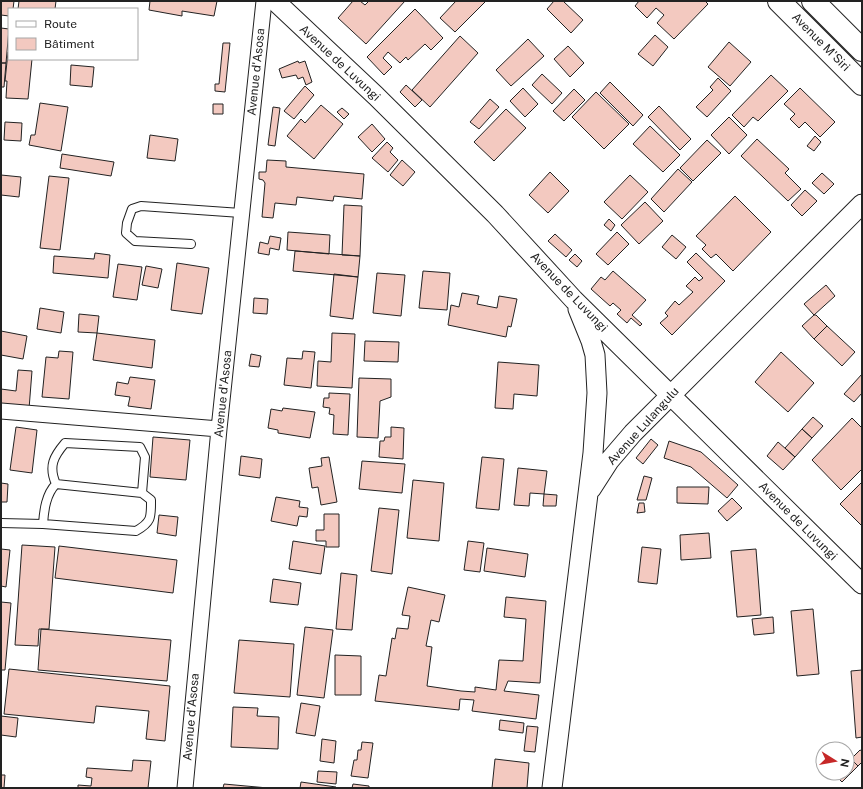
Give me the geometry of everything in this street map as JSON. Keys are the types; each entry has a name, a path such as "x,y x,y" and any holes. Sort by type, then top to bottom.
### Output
{"highway":[{"name":"Avenue M'Siri","path":"779,1 862,84"},
{"name":"Avenue M'Siri","path":"813,1 862,50"}],"street":[{"name":"Avenue d'Asosa","path":"185,788 219,429 264,1"},
{"name":"Avenue de Luvungi","path":"275,1 376,96 495,214 574,300 862,584"},
{"name":"Avenue Lulangulu","path":"555,785 588,494 620,447 670,395 862,204"},
{"path":"574,300 591,341 596,367 598,392 588,494"},
{"path":"1,411 219,429"}],"lane":[{"path":"192,244 134,241 126,233 127,223 132,209 141,206 241,213"},
{"path":"56,484 52,475 53,464 57,452 65,443 140,447 145,457 142,493"},
{"path":"1,523 43,524 136,531 146,526 151,516 151,500 142,493 56,484"},
{"path":"43,524 44,511 51,489 56,484"}],"building":[{"path":"1,1 14,1 13,8 8,8 8,16 1,15"},
{"path":"19,1 56,1 55,8 18,8"},
{"path":"150,1 217,1 214,16 182,11 182,16 149,10"},
{"path":"353,1 360,1 365,5 369,1 405,1 366,44 338,18"},
{"path":"456,1 486,1 455,32 440,18"},
{"path":"554,1 563,1 583,20 571,33 547,9"},
{"path":"639,1 705,1 708,4 674,39 657,23 664,15 656,8 647,18 635,6"},
{"path":"415,9 443,38 431,50 425,44 408,60 406,57 400,63 388,52 383,58 392,67 384,75 367,57"},
{"path":"1,28 8,29 8,40 6,63 1,63"},
{"path":"655,35 668,47 653,66 638,54"},
{"path":"460,36 478,53 430,107 412,90"},
{"path":"528,39 544,56 511,86 496,70"},
{"path":"729,42 751,62 730,86 708,67"},
{"path":"223,43 230,43 225,92 215,91 215,84 219,84"},
{"path":"568,46 584,63 570,77 554,59"},
{"path":"8,52 8,60 32,60 28,99 6,98 7,81 5,81"},
{"path":"298,61 299,63 305,61 312,82 306,85 303,77 298,79 296,75 282,78 279,69"},
{"path":"1,63 6,63 4,87 1,87"},
{"path":"71,65 94,67 92,87 70,85"},
{"path":"542,74 562,93 552,104 532,85"},
{"path":"771,75 788,91 758,121 753,117 744,127 732,115"},
{"path":"718,78 731,91 707,117 696,107 713,90 710,87"},
{"path":"610,82 643,115 633,126 600,93"},
{"path":"406,85 422,100 415,107 400,92"},
{"path":"305,86 314,95 294,119 284,111"},
{"path":"523,88 538,104 525,117 510,101"},
{"path":"800,88 835,122 820,137 805,122 799,128 790,119 795,114 784,104"},
{"path":"574,89 585,100 564,121 553,111"},
{"path":"596,92 629,124 604,149 572,117"},
{"path":"490,99 499,107 479,129 470,122"},
{"path":"40,103 68,107 61,151 29,145 31,135 35,135"},
{"path":"213,104 223,104 223,114 213,114"},
{"path":"321,105 343,124 314,159 287,136 301,119 305,123"},
{"path":"659,106 691,139 680,150 648,117"},
{"path":"273,107 280,108 275,146 268,145"},
{"path":"342,108 349,114 344,119 337,112"},
{"path":"506,109 526,128 494,161 474,142"},
{"path":"729,117 747,135 729,154 711,135"},
{"path":"5,122 22,123 21,141 4,140"},
{"path":"372,124 385,139 372,152 358,137"},
{"path":"650,126 680,155 663,172 633,144"},
{"path":"150,135 178,139 175,161 147,158"},
{"path":"815,136 821,142 814,151 807,146"},
{"path":"757,139 789,169 785,173 801,189 788,201 741,156"},
{"path":"707,140 721,153 693,181 680,168"},
{"path":"387,142 393,148 390,152 398,160 388,172 372,158"},
{"path":"62,154 114,162 111,176 60,168"},
{"path":"267,160 286,161 286,167 364,174 362,199 334,196 333,201 297,197 296,205 275,203 273,218 262,217 265,183 263,180 259,179 259,172 266,172"},
{"path":"402,160 415,172 403,186 390,175"},
{"path":"678,169 692,182 664,212 651,199"},
{"path":"550,172 569,191 548,213 529,195"},
{"path":"822,173 834,184 824,194 812,183"},
{"path":"1,175 21,177 19,197 1,195"},
{"path":"630,175 648,192 622,219 604,202"},
{"path":"49,176 69,178 60,250 40,248"},
{"path":"805,190 817,201 802,216 791,205"},
{"path":"735,196 771,232 733,271 716,254 711,258 702,249 706,245 696,236"},
{"path":"645,202 663,221 639,244 621,225"},
{"path":"344,205 362,206 360,256 342,255"},
{"path":"609,219 615,225 611,231 604,225"},
{"path":"288,232 330,235 329,254 287,250"},
{"path":"617,232 629,244 608,265 596,254"},
{"path":"555,234 572,250 566,257 548,241"},
{"path":"672,235 686,247 676,259 662,247"},
{"path":"270,236 281,238 279,250 270,248 269,255 258,253 260,242 268,244"},
{"path":"295,251 360,256 358,277 293,271"},
{"path":"95,253 110,255 108,278 53,273 54,256 94,259"},
{"path":"696,253 725,281 672,335 660,323 668,316 665,313 675,301 679,305 693,292 686,286 695,277 699,281 703,278 687,262"},
{"path":"575,254 582,261 577,267 569,260"},
{"path":"177,263 209,268 202,314 171,310"},
{"path":"118,264 142,267 137,300 113,297"},
{"path":"146,266 162,269 158,288 142,285"},
{"path":"423,271 450,273 447,310 419,308"},
{"path":"613,271 646,300 632,315 642,324 640,326 631,318 627,323 617,314 621,310 613,303 610,306 591,289 601,277 605,280"},
{"path":"377,273 405,275 401,316 373,313"},
{"path":"334,274 358,277 353,319 330,316"},
{"path":"826,285 835,296 814,315 804,304"},
{"path":"462,293 479,296 477,304 497,308 499,296 517,299 511,327 508,326 506,337 448,325 451,305 459,307"},
{"path":"254,298 268,299 267,314 253,313"},
{"path":"40,308 64,312 61,333 37,329"},
{"path":"79,314 99,316 97,333 78,332"},
{"path":"814,315 816,315 827,326 814,339 802,326"},
{"path":"827,326 855,352 842,366 814,339"},
{"path":"1,331 27,336 23,359 1,355"},
{"path":"97,333 155,340 152,368 93,360"},
{"path":"332,333 355,334 352,388 317,386 318,361 331,362"},
{"path":"365,341 399,342 398,362 364,361"},
{"path":"59,351 73,352 69,399 42,397 46,357 58,358"},
{"path":"303,351 315,352 311,388 284,385 287,358 302,359"},
{"path":"781,352 814,383 788,412 755,382"},
{"path":"251,354 261,356 259,367 249,366"},
{"path":"498,362 539,365 537,396 514,394 513,409 495,408"},
{"path":"18,370 32,371 29,409 1,407 1,389 16,391"},
{"path":"862,374 862,393 854,402 844,394"},
{"path":"130,377 155,380 151,409 128,406 130,397 115,395 117,382 128,384"},
{"path":"359,378 391,379 391,397 380,401 378,438 357,437"},
{"path":"329,393 350,394 348,435 333,434 334,415 329,414 330,408 323,407 324,398 329,398"},
{"path":"283,408 315,412 310,438 278,433 278,430 268,428 271,409 282,411"},
{"path":"813,417 823,426 812,438 802,429"},
{"path":"852,418 862,428 862,469 841,490 812,460"},
{"path":"16,427 37,430 32,473 10,470"},
{"path":"391,427 404,428 403,459 379,457 380,441 384,441 385,437 391,437"},
{"path":"802,429 812,438 795,457 785,448"},
{"path":"153,437 190,440 186,480 150,477"},
{"path":"651,439 658,445 643,464 636,458"},
{"path":"669,441 701,452 738,485 727,498 691,467 664,458"},
{"path":"778,442 795,457 783,470 767,456"},
{"path":"241,456 262,459 260,478 239,475"},
{"path":"329,457 337,502 321,505 318,487 312,488 309,468 322,466 321,458"},
{"path":"482,457 504,459 499,510 476,508"},
{"path":"362,461 405,464 402,493 359,489"},
{"path":"518,468 547,471 544,494 530,493 529,506 514,505"},
{"path":"644,476 652,478 646,500 637,500"},
{"path":"413,480 444,483 439,541 407,538"},
{"path":"862,482 862,526 840,504"},
{"path":"1,483 8,484 7,502 1,502"},
{"path":"677,487 709,487 708,504 677,503"},
{"path":"544,494 557,495 556,506 543,506"},
{"path":"276,497 300,501 299,507 308,508 307,517 299,516 297,526 271,521"},
{"path":"732,498 742,508 727,521 718,511"},
{"path":"639,503 644,503 645,512 637,513"},
{"path":"379,508 399,510 392,574 371,571"},
{"path":"324,514 339,514 339,547 326,547 326,541 316,541 316,530 324,530"},
{"path":"159,515 178,517 176,536 157,533"},
{"path":"709,533 711,558 681,560 680,535"},
{"path":"293,541 325,546 321,574 289,569"},
{"path":"468,541 484,543 480,572 464,570"},
{"path":"22,545 55,547 49,629 39,629 38,646 15,645"},
{"path":"59,546 177,560 173,593 55,578"},
{"path":"642,547 661,549 657,584 638,582"},
{"path":"487,548 528,554 525,577 484,571"},
{"path":"1,549 10,550 6,587 1,586"},
{"path":"756,549 761,615 737,617 731,551"},
{"path":"341,573 357,575 352,630 336,629"},
{"path":"273,579 301,583 298,605 270,602"},
{"path":"408,587 445,595 439,622 431,620 426,646 432,647 427,686 461,691 475,692 475,687 496,690 499,660 523,661 526,619 504,617 506,597 546,601 540,683 508,681 504,691 539,695 536,719 472,711 474,700 460,699 459,710 375,701 379,675 386,676 392,638 395,639 397,628 408,629 410,616 402,615"},
{"path":"1,602 11,603 5,670 1,670"},
{"path":"813,609 819,674 797,676 791,611"},
{"path":"773,617 774,633 754,635 752,619"},
{"path":"305,627 333,630 324,698 297,695"},
{"path":"41,629 171,640 167,681 38,670"},
{"path":"239,640 294,644 290,697 234,693"},
{"path":"335,655 361,656 361,695 335,695"},
{"path":"9,669 170,686 165,741 146,739 149,711 96,706 94,723 4,714"},
{"path":"862,670 862,737 856,738 851,671"},
{"path":"301,703 320,706 315,736 296,733"},
{"path":"233,707 258,708 257,716 279,717 278,749 231,747"},
{"path":"1,716 18,718 16,737 1,735"},
{"path":"500,720 524,723 523,733 499,730"},
{"path":"527,726 538,727 535,752 524,751"},
{"path":"322,739 336,741 334,763 320,761"},
{"path":"362,742 373,743 368,778 351,776 354,760 357,760 358,750 361,750"},
{"path":"860,750 862,751 862,762 858,766 855,763 855,755"},
{"path":"495,759 529,763 527,788 492,788"},
{"path":"133,760 151,761 148,788 78,788 78,785 91,786 92,778 86,777 87,768 132,771"},
{"path":"318,771 337,772 336,784 317,782"},
{"path":"1,775 5,775 4,788 1,788"},
{"path":"301,782 336,787 336,788 300,788"},
{"path":"224,784 268,788 223,788"},
{"path":"353,784 369,786 369,788 352,788"}]}
